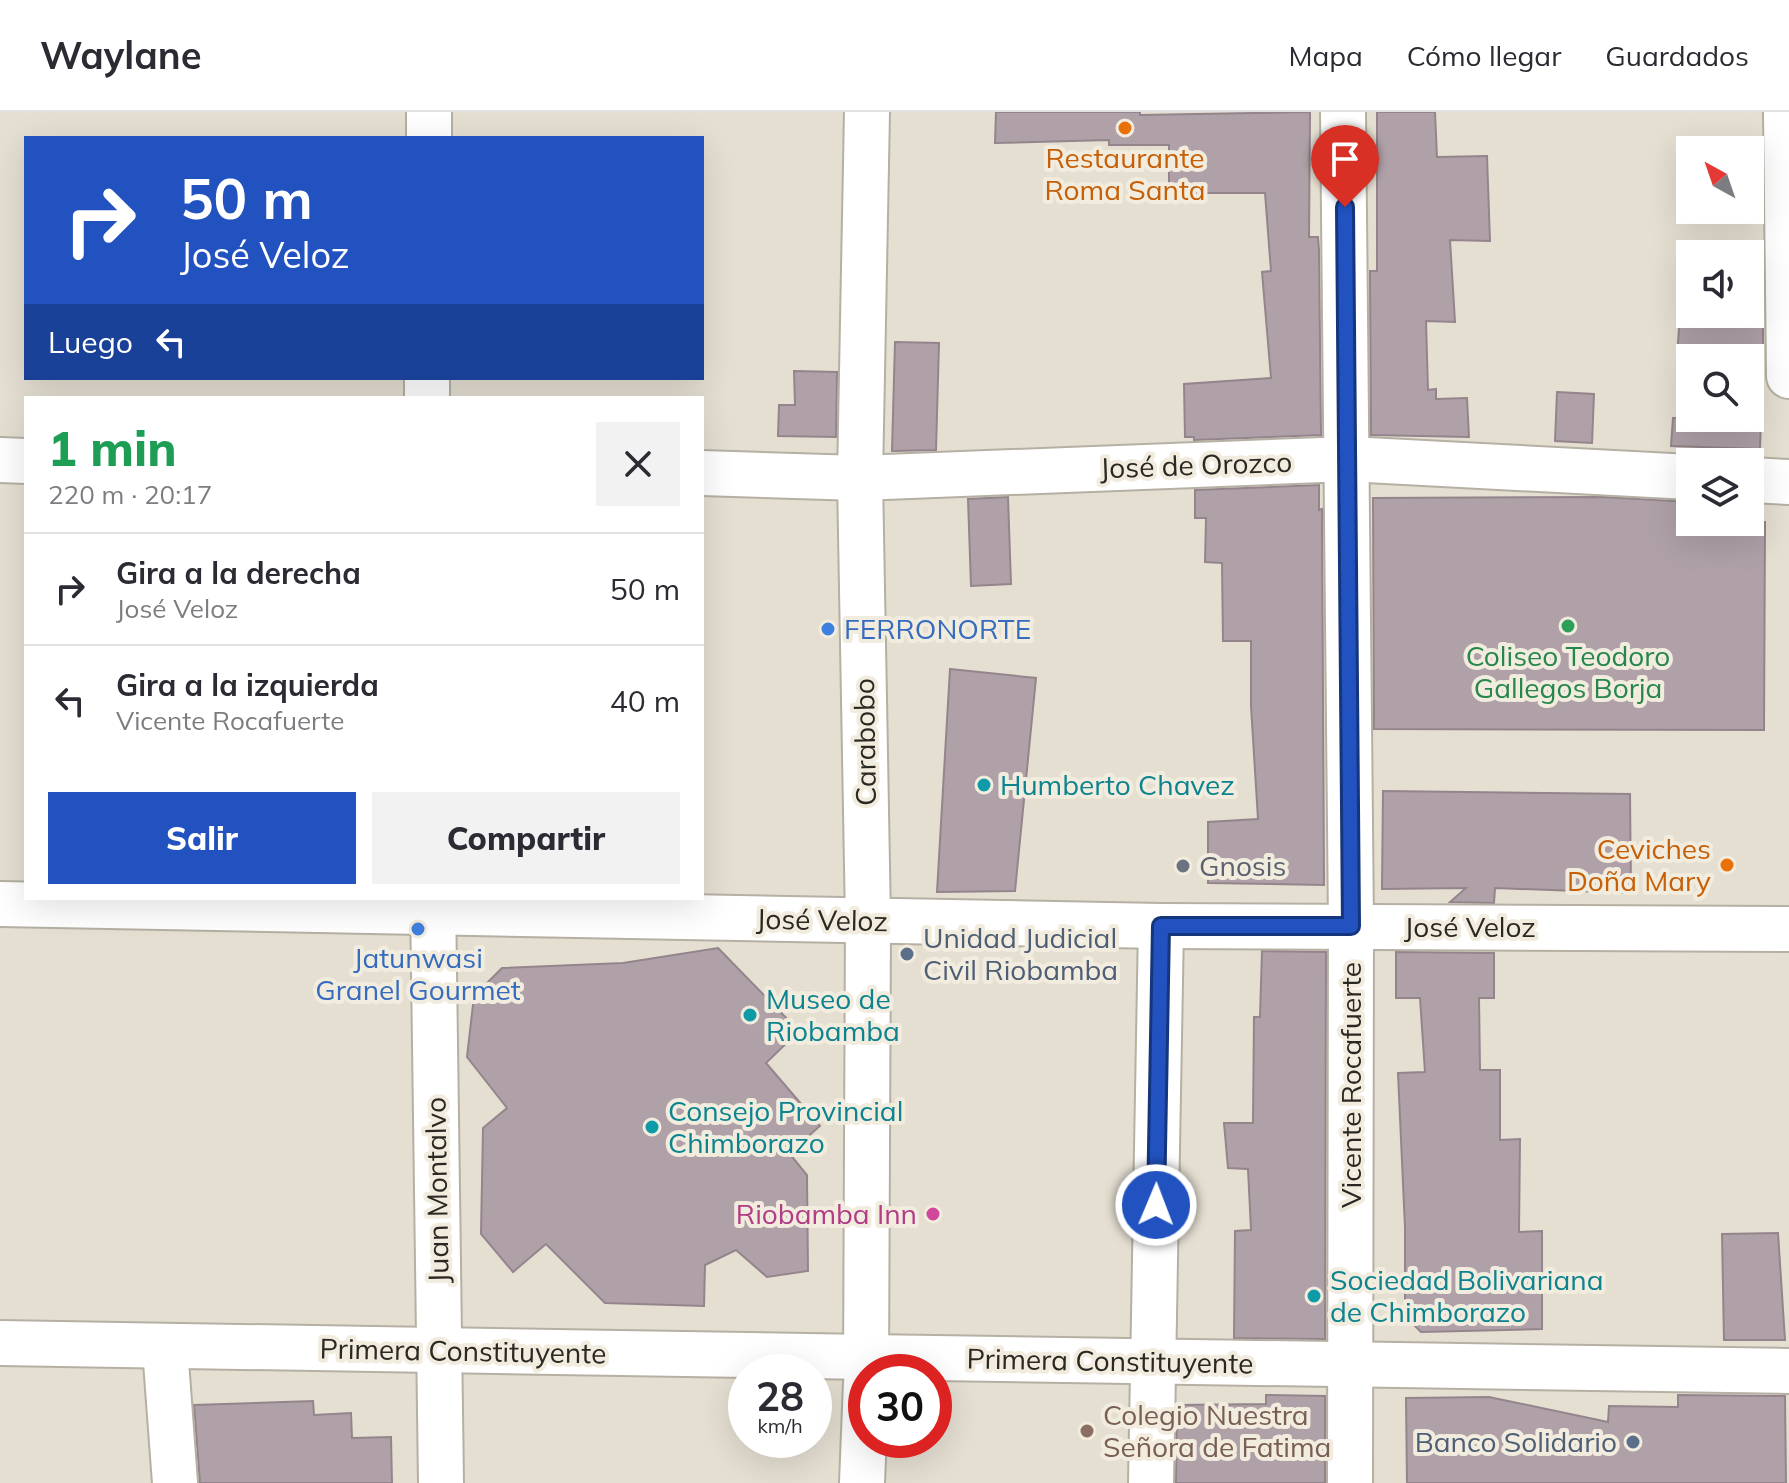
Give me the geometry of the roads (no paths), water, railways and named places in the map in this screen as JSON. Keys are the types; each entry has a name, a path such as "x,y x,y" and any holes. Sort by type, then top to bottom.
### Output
{"street":[{"path":"429,112 429,136"},
{"name":"Carabobo","path":"866,1354 868,921 860,478 867,112"},
{"name":"Vicente Rocafuerte","path":"1343,112 1351,926 1350,1483"},
{"path":"1786,112 1789,376"},
{"name":"José de Orozco","path":"704,473 860,478 1348,459 1676,476"},
{"path":"0,460 24,461"},
{"path":"1764,481 1789,482"},
{"name":"José Veloz","path":"0,904 433,905 868,921 1161,926 1789,929"},
{"name":"Juan Montalvo","path":"433,905 441,1483"},
{"path":"1151,1483 1161,926"},
{"name":"Primera Constituyente","path":"0,1343 165,1348 439,1349 848,1370"},
{"path":"165,1348 175,1483"},
{"name":"Primera Constituyente","path":"952,1368 1153,1362 1789,1371"},
{"name":"Carabobo","path":"862,1483 863,1458"}],"place":[{"name":"Restaurante Roma Santa","path":"1125,128"},
{"name":"Coliseo Teodoro Gallegos Borja","path":"1568,626"},
{"name":"FERRONORTE","path":"828,629"},
{"name":"Humberto Chavez","path":"984,785"},
{"name":"Ceviches Doña Mary","path":"1727,865"},
{"name":"Gnosis","path":"1183,866"},
{"name":"Jatunwasi Granel Gourmet","path":"418,929"},
{"name":"Unidad Judicial Civil Riobamba","path":"907,954"},
{"name":"Museo de Riobamba","path":"750,1015"},
{"name":"Consejo Provincial Chimborazo","path":"652,1127"},
{"name":"Riobamba Inn","path":"933,1214"},
{"name":"Sociedad Bolivariana de Chimborazo","path":"1314,1296"},
{"name":"Colegio Nuestra Señora de Fatima","path":"1087,1431"},
{"name":"Banco Solidario","path":"1633,1442"}]}
